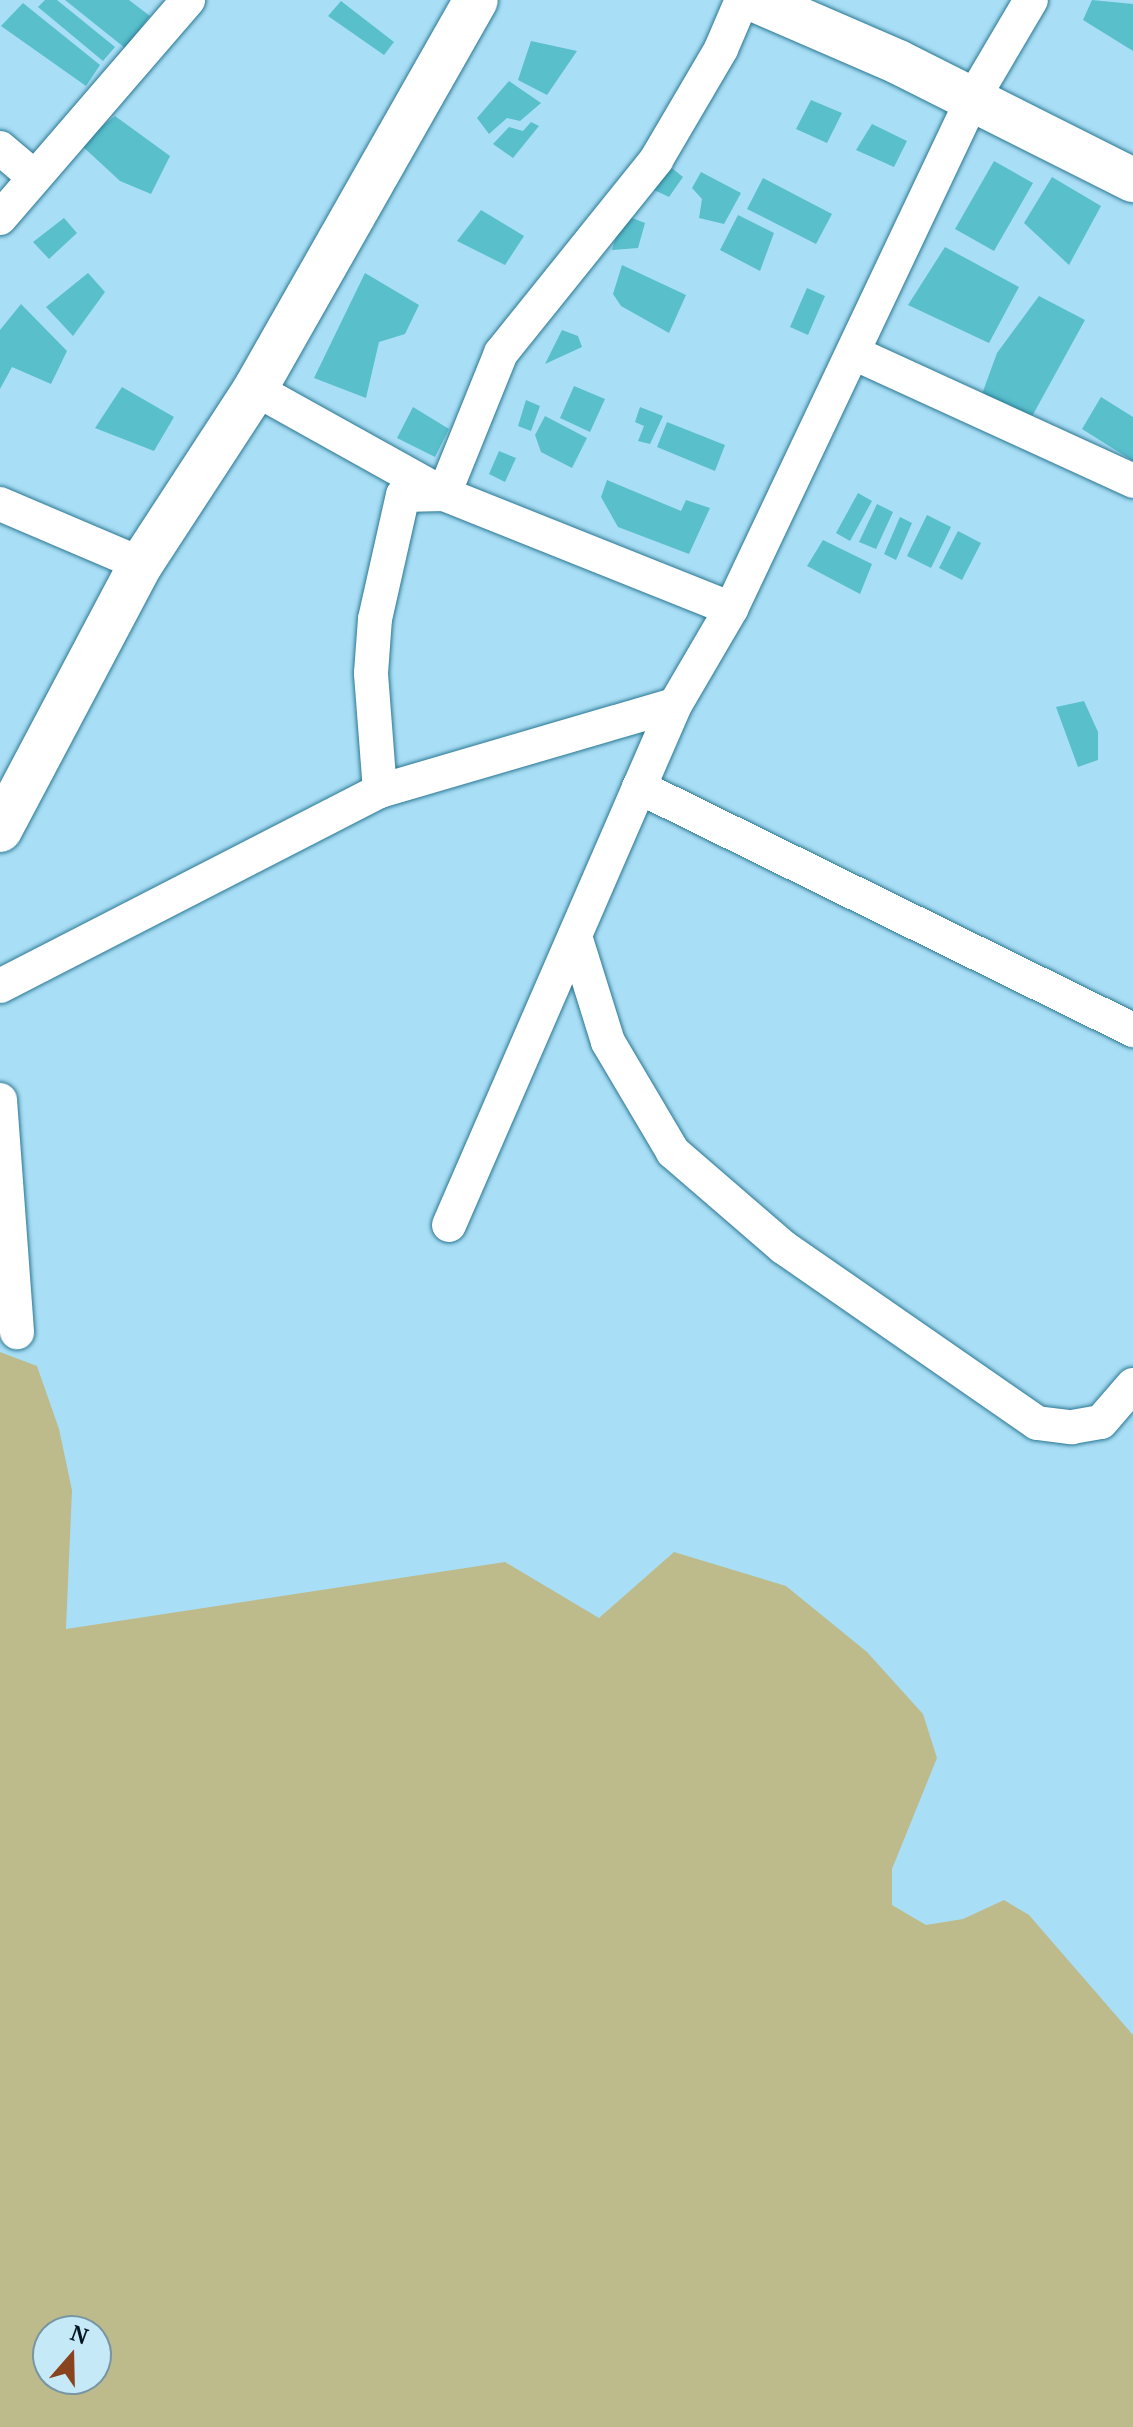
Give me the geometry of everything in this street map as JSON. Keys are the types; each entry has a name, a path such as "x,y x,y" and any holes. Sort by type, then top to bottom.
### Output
{"main road":[{"path":"0,830 141,564 255,389 476,0"},
{"path":"755,0 898,62 1133,180"}],"street":[{"path":"0,218 33,176 188,0"},
{"path":"444,494 501,353 656,160 721,49 742,0"},
{"path":"449,1225 675,705 731,609 972,100 1031,0"},
{"path":"0,148 33,176"},
{"path":"854,353 1133,481"},
{"path":"255,389 444,494 731,609"},
{"path":"380,791 371,673 375,619 403,495 444,494"},
{"path":"0,504 141,564"},
{"path":"0,986 380,791 675,705"},
{"path":"639,787 1133,1030"},
{"path":"575,936 608,1042 673,1152 783,1247 1037,1423 1072,1427 1101,1422 1133,1385"},
{"path":"0,1100 17,1332"}],"shaded area":[{"path":"0,1352 37,1366 59,1429 72,1490 66,1629 505,1562 599,1618 674,1552 786,1586 867,1652 923,1714 937,1758 892,1869 892,1905 926,1925 963,1919 1004,1900 1029,1915 1133,2035 1133,2427 0,2427"}],"building":[{"path":"45,0 57,0 115,47 103,61 38,7"},
{"path":"65,0 129,0 150,16 125,48"},
{"path":"1092,0 1133,4 1133,51 1083,20"},
{"path":"341,1 394,42 384,55 328,16"},
{"path":"23,3 100,65 86,86 1,26"},
{"path":"531,41 577,51 547,95 518,80"},
{"path":"509,81 541,103 520,121 507,118 489,134 477,118"},
{"path":"811,100 842,113 827,143 796,129"},
{"path":"115,116 170,156 151,194 120,181 80,144"},
{"path":"531,122 539,126 513,158 493,144 509,127 523,131"},
{"path":"872,124 907,141 894,167 856,150"},
{"path":"994,161 1033,183 994,251 955,229"},
{"path":"668,165 683,177 669,197 650,188"},
{"path":"701,172 741,193 724,224 699,218 702,199 692,188"},
{"path":"1052,177 1101,206 1069,265 1024,223"},
{"path":"763,178 832,214 816,244 747,209"},
{"path":"481,210 524,236 505,265 457,241"},
{"path":"622,214 645,223 638,248 612,250"},
{"path":"738,215 774,233 760,271 720,250"},
{"path":"64,218 77,233 49,259 33,242"},
{"path":"945,247 1019,287 989,343 908,305"},
{"path":"622,265 686,295 669,333 621,306 613,294"},
{"path":"88,273 105,292 73,336 46,307"},
{"path":"365,273 419,305 405,334 379,342 366,398 314,378"},
{"path":"807,288 825,296 808,335 790,327"},
{"path":"1039,296 1085,320 1030,420 982,394 997,353"},
{"path":"21,304 67,351 51,384 12,367 0,389 0,330"},
{"path":"562,330 578,336 582,347 545,364"},
{"path":"574,386 605,399 590,432 560,418"},
{"path":"122,387 174,417 154,451 95,428"},
{"path":"1101,397 1133,417 1133,461 1082,429"},
{"path":"526,400 540,406 531,431 518,426"},
{"path":"413,407 449,429 435,457 397,438"},
{"path":"640,407 663,416 650,444 638,441 644,426 635,422"},
{"path":"545,416 587,438 572,468 541,452 535,435"},
{"path":"667,422 725,445 715,471 657,447"},
{"path":"499,451 516,458 505,482 489,474"},
{"path":"607,480 681,511 686,500 710,508 689,554 618,527 601,497"},
{"path":"858,493 872,501 850,541 836,533"},
{"path":"877,504 893,512 876,549 859,542"},
{"path":"927,515 951,527 931,568 907,556"},
{"path":"900,517 912,523 896,560 884,554"},
{"path":"958,531 981,543 962,580 939,568"},
{"path":"823,540 872,564 860,594 807,566"},
{"path":"1084,701 1098,732 1098,760 1078,767 1056,707"}]}
